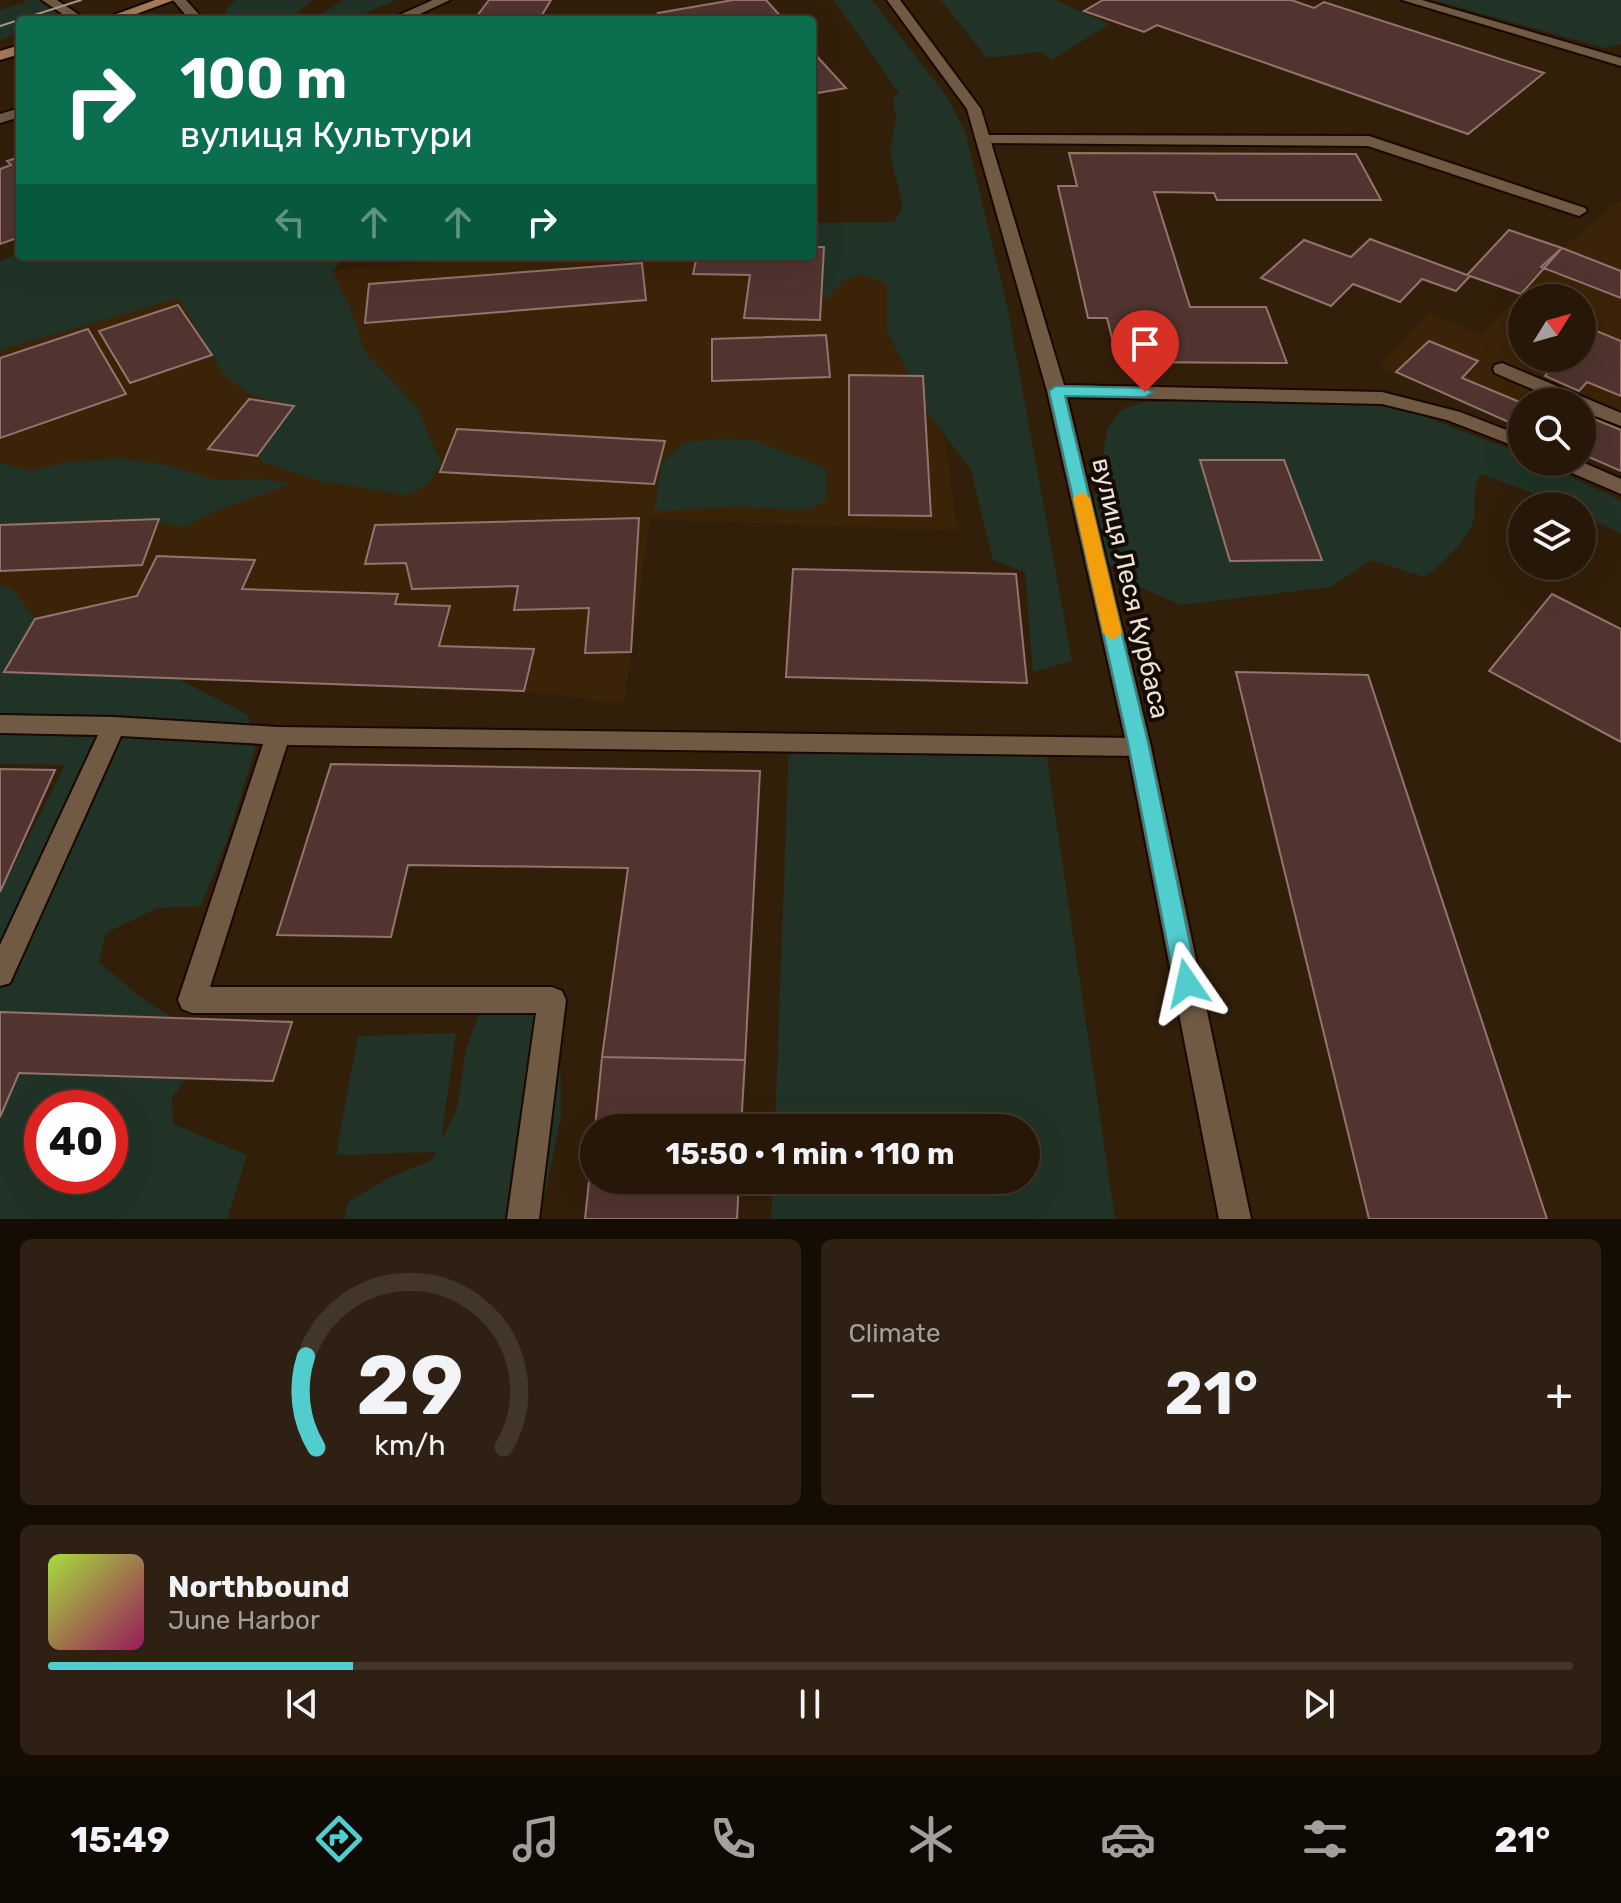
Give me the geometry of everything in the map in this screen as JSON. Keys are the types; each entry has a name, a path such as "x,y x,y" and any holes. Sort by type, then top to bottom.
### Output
{"main road":[{"path":"119,16 168,0"}],"street":[{"path":"48,0 74,16"},
{"path":"179,0 193,16"},
{"path":"405,16 444,0"},
{"name":"вулиця Леся Курбаса","path":"893,0 974,109 1056,391 1139,747 1235,1219"},
{"path":"1408,0 1618,58"},
{"path":"983,140 1369,141 1579,211"},
{"path":"1502,369 1546,388"},
{"path":"1056,391 1382,398 1443,411 1508,437"},
{"path":"1596,410 1621,420"},
{"path":"1596,476 1621,487"},
{"path":"0,724 114,726 278,736 1139,747"},
{"path":"0,974 114,726"},
{"path":"278,736 192,1000 552,1000 523,1219"}],"shaded area":[{"path":"1621,199 1621,471 1596,460 1596,388 1508,388 1508,422 1380,366 1429,313 1480,334 1508,307 1508,372 1596,372 1596,284 1528,284 1541,267"},
{"path":"912,225 958,531 650,519 624,704 524,691 0,672 0,350 173,299 345,269 459,260 816,260 816,255"}],"green space":[{"path":"24,0 48,0 65,10 60,16 16,16 16,35 0,40 0,10 26,2"},
{"path":"237,0 312,0 294,16 227,16 229,5"},
{"path":"343,0 396,0 358,16 318,16"},
{"path":"834,0 872,0 947,97 965,131 1007,306 1072,661 1033,672 1025,572 993,560 971,470 928,413 887,331 887,284 862,274 842,281 826,300 808,283 810,260 816,260 816,223 894,222 903,207 890,153 896,119 893,99 899,93"},
{"path":"941,0 1055,0 1109,24 1052,60 1040,52 987,58"},
{"path":"1433,0 1621,0 1621,44 1605,48"},
{"path":"16,255 16,260 342,260 332,271 348,302 366,354 417,407 442,465 425,487 406,495 319,481 262,462 257,456 294,407 249,394 223,374 179,298 0,350 0,261"},
{"path":"1145,402 1373,405 1408,410 1508,449 1508,476 1570,476 1621,501 1621,534 1596,521 1596,492 1529,492 1481,474 1477,481 1474,518 1468,532 1452,553 1425,577 1371,560 1331,587 1181,605 1123,580 1107,561 1094,502 1108,427 1121,410"},
{"path":"713,439 754,440 827,469 827,500 808,510 740,507 655,511 661,464 683,443"},
{"path":"123,458 171,466 217,480 262,479 291,484 211,513 185,527 142,520 0,563 0,463 29,471 67,462"},
{"path":"0,585 12,589 35,619 5,672 176,678 248,715 255,749 228,838 201,906 157,908 106,933 99,962 139,996 213,1045 172,1097 173,1124 247,1155 227,1219 0,1219 0,893 65,765 0,764"},
{"path":"789,742 1045,746 1115,1219 771,1219 772,1194 1040,1194 1040,1114 776,1114"},
{"path":"481,1010 528,1013 560,1023 561,1116 545,1195 517,1219 344,1219 348,1202 388,1178 432,1160 436,1152 336,1155 358,1036 456,1033 441,1141 457,1109 466,1049"}],"building":[{"path":"489,0 551,0 541,16 477,16"},
{"path":"733,0 766,0 780,16 660,16 658,13"},
{"path":"1103,0 1291,0 1314,8 1324,2 1544,73 1468,134 1157,25 1144,32 1084,11"},
{"path":"816,55 846,88 816,93"},
{"path":"1069,153 1356,154 1381,200 1217,200 1214,193 1154,192 1190,307 1266,307 1287,363 1118,362 1107,318 1088,318 1058,186 1077,186"},
{"path":"16,158 16,238 0,244 0,169 11,165 7,161"},
{"path":"1509,230 1562,248 1530,284 1508,284 1508,289 1470,276 1456,291 1422,279 1400,302 1353,284 1331,306 1261,278 1304,240 1351,257 1370,239 1467,275"},
{"path":"816,247 824,247 820,320 744,318 750,275 693,274 696,260 816,260"},
{"path":"1562,248 1621,271 1621,298 1596,288 1596,284 1585,284 1541,267"},
{"path":"642,263 646,300 365,323 369,284"},
{"path":"178,305 212,355 130,383 99,331"},
{"path":"88,329 126,394 0,438 0,358"},
{"path":"1596,331 1621,341 1621,396 1587,382 1582,388 1572,388 1545,376 1549,372 1596,372"},
{"path":"826,335 830,377 712,381 712,339"},
{"path":"1429,341 1478,361 1462,378 1508,397 1508,422 1396,372"},
{"path":"849,375 923,376 931,516 849,515"},
{"path":"249,399 294,406 257,456 208,449"},
{"path":"1596,420 1621,430 1621,471 1596,460"},
{"path":"457,429 665,441 654,484 440,472"},
{"path":"1200,460 1284,460 1322,560 1230,561"},
{"path":"639,518 631,652 585,653 589,608 514,610 518,586 412,589 406,563 365,564 375,525"},
{"path":"159,519 142,565 0,571 0,525"},
{"path":"157,556 255,560 242,589 398,594 395,604 450,606 439,646 534,649 524,691 4,672 35,619 137,596"},
{"path":"793,569 1016,574 1027,683 786,677"},
{"path":"1552,594 1621,629 1621,742 1489,671"},
{"path":"1236,672 1368,675 1547,1219 1369,1219"},
{"path":"331,764 760,771 745,1060 602,1057 628,868 408,865 391,937 277,935"},
{"path":"0,769 55,770 0,892"},
{"path":"0,1012 292,1022 273,1081 19,1073 0,1117"},
{"path":"602,1057 745,1060 742,1114 596,1114"},
{"path":"588,1194 738,1194 737,1219 585,1219"}],"tram line":[{"path":"31,16 81,0"},
{"path":"0,26 16,21"}],"slow traffic":[{"path":"1081,498 1113,633"}],"route":[{"path":"1145,392 1056,391 1139,747 1187,983"}]}
